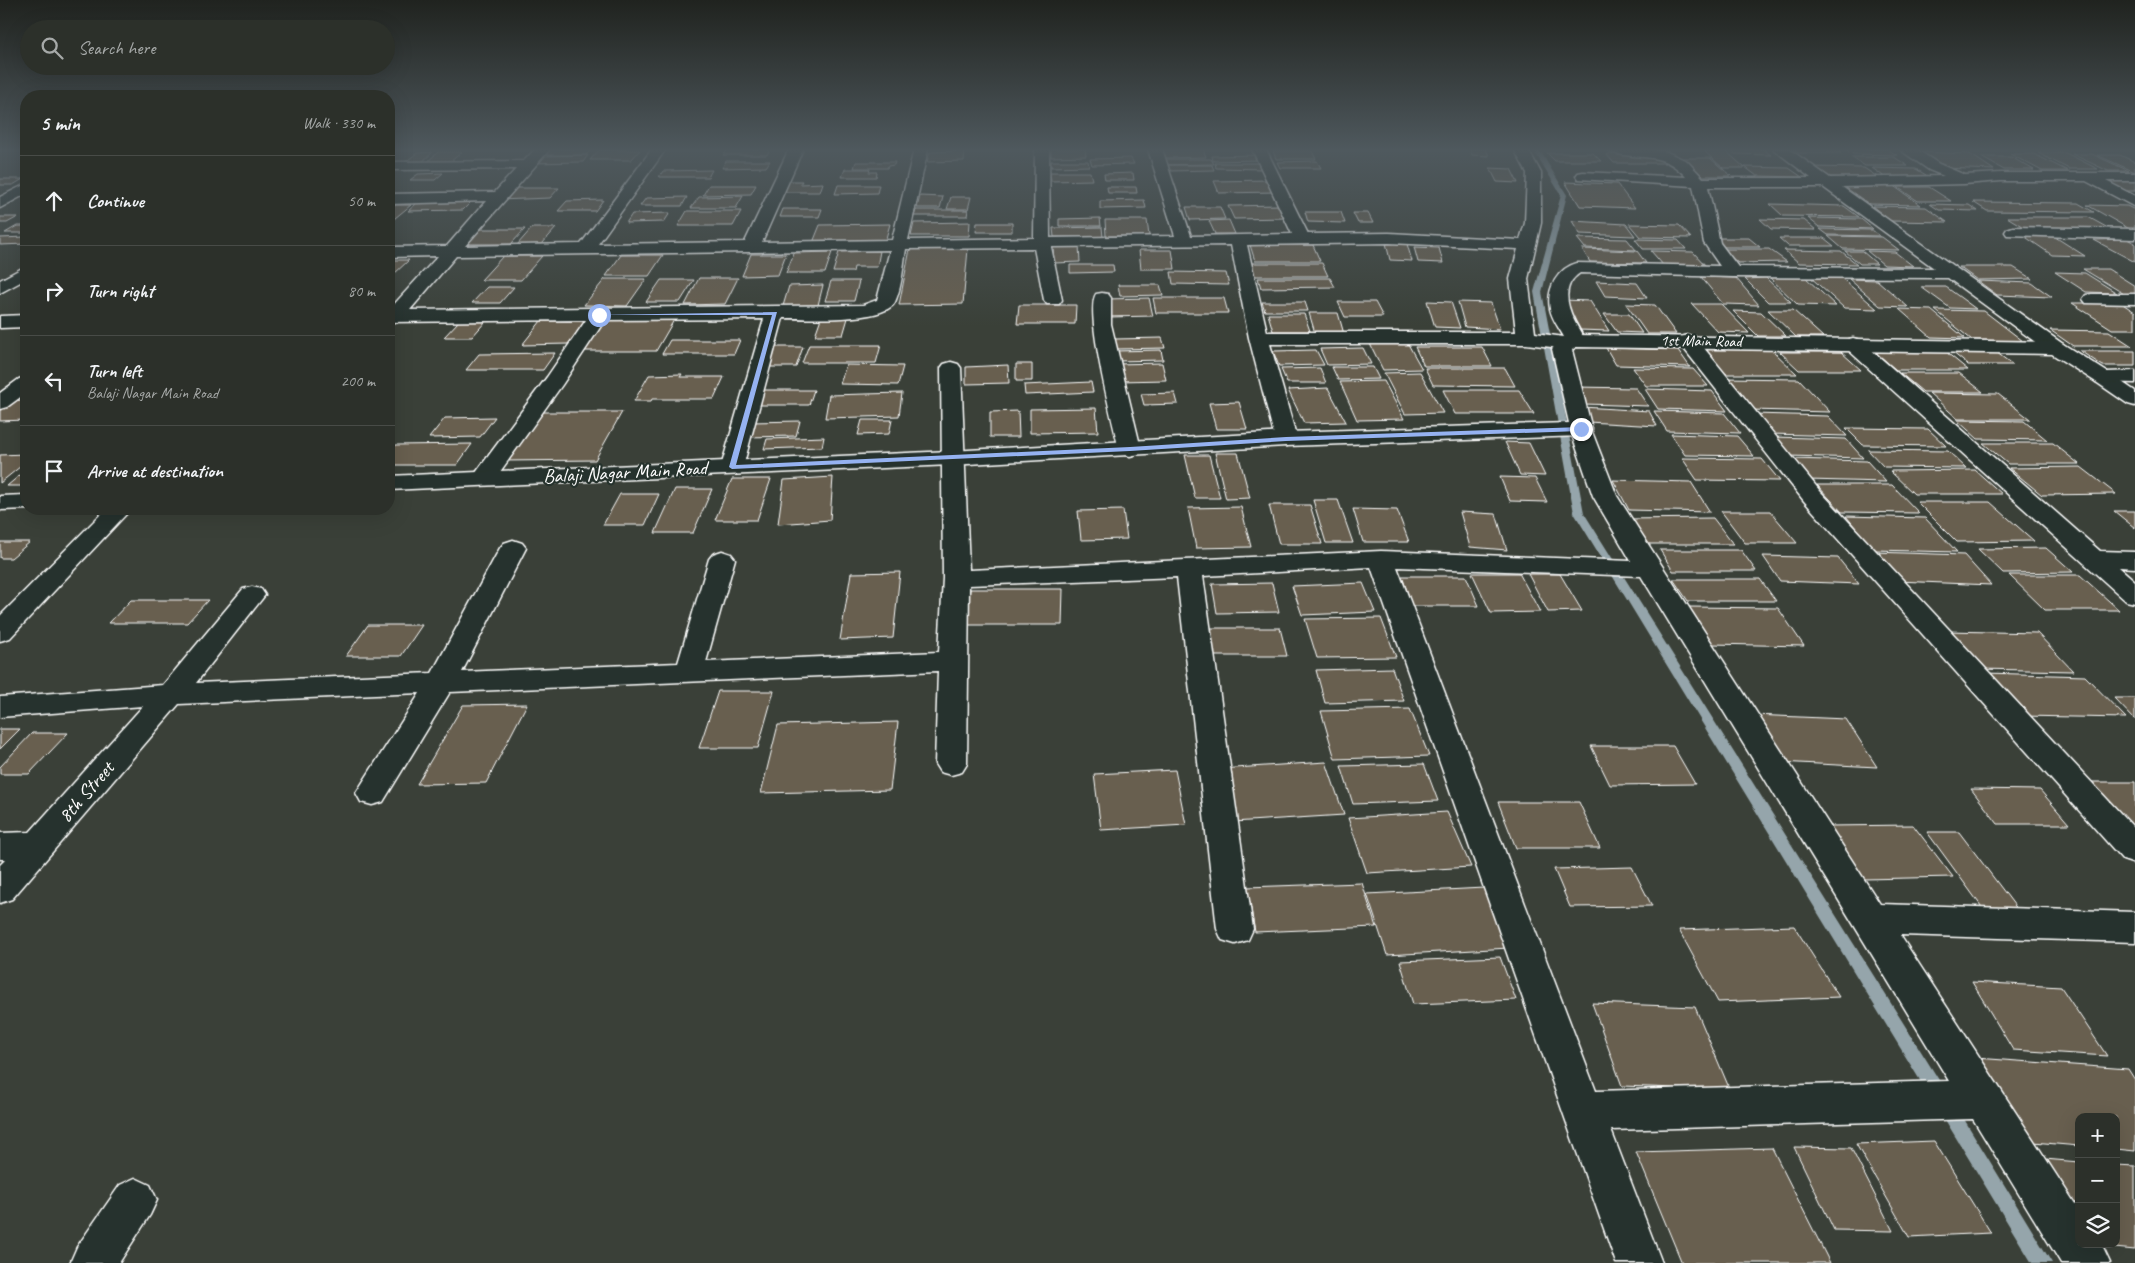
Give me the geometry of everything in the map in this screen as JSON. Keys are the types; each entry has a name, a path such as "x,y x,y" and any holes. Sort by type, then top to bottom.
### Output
{"street":[{"path":"395,313 488,208"},
{"path":"586,249 616,208"},
{"path":"751,247 769,208"},
{"path":"395,316 775,313 863,311 878,308 886,302 908,208"},
{"path":"1042,208 1042,244 1053,300"},
{"path":"1174,208 1185,242"},
{"path":"1287,208 1302,239"},
{"path":"1531,338 1519,279 1533,223 1533,208"},
{"path":"1705,208 1712,243 1719,256 1733,272"},
{"path":"1860,208 2056,348 2135,400"},
{"path":"2013,232 2135,234"},
{"path":"395,252 1388,238 1527,245"},
{"path":"1238,240 1259,338 1286,439"},
{"path":"1952,273 1733,272 1577,268 1565,277 1557,297 1558,310 1566,342 1562,349 1579,429 1606,496 1642,569 1870,919 1976,1099 2087,1263"},
{"path":"0,288 20,275"},
{"path":"1102,298 1102,324 1130,449"},
{"path":"2092,299 2135,299"},
{"path":"732,467 775,313"},
{"path":"484,478 555,381 599,315"},
{"path":"0,322 20,321"},
{"name":"1st Main Road","path":"1259,338 1531,338 1566,342 1688,341 2056,348"},
{"path":"1688,341 1812,496 2135,851"},
{"path":"1853,344 2135,595"},
{"path":"951,368 951,458 956,578 951,764"},
{"path":"2103,378 2135,377"},
{"path":"0,403 20,388"},
{"name":"Balaji Nagar Main Road","path":"395,483 951,458 1286,439 1579,429"},
{"path":"0,503 20,502"},
{"path":"0,632 113,515"},
{"path":"372,793 442,682 514,548"},
{"path":"2093,558 2135,560"},
{"path":"689,673 722,559"},
{"path":"956,578 1189,570 1381,559 1642,569"},
{"path":"1381,559 1639,1263"},
{"path":"1189,570 1235,929"},
{"name":"8th Street","path":"0,889 171,694 252,595"},
{"path":"0,707 171,694 953,661"},
{"path":"0,846 39,845"},
{"path":"1870,919 2135,927"},
{"path":"1583,1112 1976,1099"},
{"path":"93,1263 135,1200"}],"building":[{"path":"395,208 407,208 395,218"},
{"path":"411,208 465,208 463,210 408,211"},
{"path":"561,208 597,208 595,211 558,211"},
{"path":"947,208 968,208 968,209"},
{"path":"1100,208 1146,208 1100,209"},
{"path":"1186,208 1220,208 1225,219 1190,220"},
{"path":"1229,208 1282,208 1287,218 1234,219"},
{"path":"1774,208 1847,208 1859,217 1783,216"},
{"path":"1874,208 1927,208 1947,222 1891,221"},
{"path":"1936,208 1973,208 1978,211 1939,210"},
{"path":"1982,208 2087,208 2094,212 1987,211"},
{"path":"2092,208 2131,208 2135,210 2135,232"},
{"path":"783,209 822,209 819,217 780,217"},
{"path":"916,210 968,210 967,216 914,216"},
{"path":"687,211 741,211 733,226 678,226"},
{"path":"1305,212 1341,212 1345,223 1308,222"},
{"path":"670,213 664,222 626,223 632,214"},
{"path":"1353,213 1368,213 1373,223 1358,223"},
{"path":"0,217 18,217 7,223 0,223"},
{"path":"2007,217 2088,217 2108,228 2025,228"},
{"path":"1100,218 1101,226 1059,226 1059,219"},
{"path":"1808,218 1861,219 1873,229 1819,227"},
{"path":"1760,219 1804,220 1816,230 1771,229"},
{"path":"1105,220 1147,220 1149,236 1106,236"},
{"path":"1229,220 1235,234 1215,234 1209,221"},
{"path":"1572,221 1626,224 1635,236 1580,234"},
{"path":"970,222 969,236 911,236 914,223"},
{"path":"977,223 1012,223 1012,232 976,232"},
{"path":"890,224 884,245 812,245 820,225"},
{"path":"1629,224 1679,225 1691,238 1640,237"},
{"path":"17,226 20,226 20,233 5,233"},
{"path":"1102,227 1103,237 1054,237 1053,228"},
{"path":"532,228 556,228 542,244 517,245"},
{"path":"475,229 525,229 511,244 460,244"},
{"path":"1820,229 1872,230 1880,236 1828,235"},
{"path":"2021,234 2052,235 2085,256 2052,255"},
{"path":"1828,236 1882,237 1899,250 1843,249"},
{"path":"20,237 20,244 0,245 0,238"},
{"path":"1577,238 1627,239 1636,250 1585,248"},
{"path":"1714,238 1749,238 1760,247 1724,247"},
{"path":"1779,238 1824,238 1834,246 1788,246"},
{"path":"1635,239 1678,240 1686,249 1643,249"},
{"path":"2127,239 2135,243 2135,262 2094,240"},
{"path":"1386,243 1407,244 1412,261 1390,260"},
{"path":"1250,245 1313,245 1320,261 1255,261"},
{"path":"1079,246 1080,262 1054,263 1053,247"},
{"path":"1414,247 1439,248 1443,263 1418,262"},
{"path":"910,249 968,249 963,304 899,305"},
{"path":"1582,249 1637,251 1646,263 1590,262"},
{"path":"1721,249 1769,249 1787,262 1738,263"},
{"path":"1139,250 1172,250 1175,269 1141,269"},
{"path":"1784,250 1841,251 1857,264 1799,263"},
{"path":"880,251 877,267 854,267 853,272 833,272 839,252"},
{"path":"1651,251 1693,252 1707,267 1664,266"},
{"path":"1845,251 1862,251 1877,264 1860,264"},
{"path":"1867,251 1895,252 1913,266 1884,265"},
{"path":"832,252 825,273 786,273 794,253"},
{"path":"751,254 786,254 778,275 742,276"},
{"path":"621,255 663,255 649,276 606,276"},
{"path":"503,256 542,256 521,280 481,280"},
{"path":"395,260 409,260 395,273"},
{"path":"1251,263 1322,263 1328,276 1255,276"},
{"path":"1070,265 1113,265 1114,272 1070,273"},
{"path":"1959,267 2013,267 2032,279 1977,280"},
{"path":"2083,269 2108,269 2135,286 2135,296 2126,295"},
{"path":"1171,272 1226,273 1229,285 1173,284"},
{"path":"2055,272 2085,273 2117,293 2086,292"},
{"path":"1807,274 1838,275 1877,309 1844,308"},
{"path":"1768,276 1804,276 1836,306 1798,305"},
{"path":"1701,277 1736,278 1759,305 1723,304"},
{"path":"699,278 738,278 725,304 685,305"},
{"path":"1258,278 1330,278 1335,287 1261,288"},
{"path":"1766,278 1791,302 1768,302 1745,279"},
{"path":"605,279 646,279 627,306 584,305"},
{"path":"1849,279 1877,280 1908,307 1880,306"},
{"path":"661,280 694,280 680,302 646,302"},
{"path":"831,281 859,281 854,301 825,301"},
{"path":"1596,281 1637,283 1647,298 1605,296"},
{"path":"1978,281 2032,283 2052,297 1997,295"},
{"path":"823,285 818,305 783,306 789,286"},
{"path":"1118,285 1160,285 1163,295 1120,296"},
{"path":"487,287 514,287 500,303 472,303"},
{"path":"1921,287 1946,287 1976,309 1950,308"},
{"path":"1149,298 1153,316 1109,317 1106,299"},
{"path":"1153,298 1224,298 1228,313 1156,313"},
{"path":"1562,300 1590,301 1609,331 1579,330"},
{"path":"1427,301 1451,302 1460,328 1435,327"},
{"path":"1262,302 1305,302 1308,311 1265,311"},
{"path":"1338,302 1375,302 1383,317 1345,317"},
{"path":"1458,302 1491,303 1500,329 1465,327"},
{"path":"2072,303 2121,303 2135,312 2135,329 2112,329"},
{"path":"1626,304 1655,305 1676,334 1647,334"},
{"path":"1692,304 1721,304 1749,333 1718,332"},
{"path":"1019,305 1076,305 1075,324 1017,324"},
{"path":"1899,309 1931,310 1965,338 1931,337"},
{"path":"1768,310 1793,310 1823,337 1796,337"},
{"path":"1935,310 1984,311 2023,341 1972,340"},
{"path":"1733,311 1761,312 1786,336 1758,336"},
{"path":"1309,313 1338,313 1344,334 1315,333"},
{"path":"1268,314 1304,314 1310,331 1273,331"},
{"path":"1604,314 1629,314 1642,333 1617,332"},
{"path":"821,318 848,318 843,335 815,335"},
{"path":"603,320 674,320 656,351 582,351"},
{"path":"459,321 486,321 472,337 444,337"},
{"path":"541,321 585,321 568,344 522,345"},
{"path":"2050,330 2109,331 2132,346 2073,346"},
{"path":"1162,338 1165,348 1117,349 1115,339"},
{"path":"670,340 740,340 734,354 662,354"},
{"path":"1370,344 1408,344 1422,369 1383,370"},
{"path":"809,345 881,345 876,363 802,363"},
{"path":"773,347 803,347 796,367 766,367"},
{"path":"1415,347 1482,347 1492,366 1424,366"},
{"path":"1363,348 1371,364 1327,365 1320,349"},
{"path":"1606,348 1678,350 1690,367 1616,365"},
{"path":"1696,349 1771,349 1797,374 1719,374"},
{"path":"1161,350 1163,360 1117,361 1115,351"},
{"path":"1316,350 1324,365 1279,366 1273,351"},
{"path":"2080,351 2135,351 2135,366 2103,366"},
{"path":"1780,352 1841,352 1861,370 1799,370"},
{"path":"1875,352 1946,352 1968,370 1896,370"},
{"path":"1952,352 1996,352 2013,365 1968,365"},
{"path":"555,353 543,370 466,370 479,354"},
{"path":"1162,363 1166,380 1119,381 1116,364"},
{"path":"1016,364 1032,364 1032,381 1016,381"},
{"path":"846,365 903,366 898,385 840,384"},
{"path":"1008,365 1009,383 966,384 966,367"},
{"path":"1332,367 1373,367 1379,379 1338,380"},
{"path":"1320,368 1326,383 1287,383 1281,369"},
{"path":"1425,368 1505,368 1515,386 1433,385"},
{"path":"1633,368 1693,369 1708,386 1646,386"},
{"path":"1420,372 1443,413 1405,414 1384,373"},
{"path":"1900,373 1959,373 1983,392 1923,392"},
{"path":"682,374 680,377 724,377 714,399 652,399 651,401 634,401 649,375"},
{"path":"1723,378 1799,379 1830,412 1750,410"},
{"path":"1384,381 1404,419 1357,420 1340,382"},
{"path":"1091,382 1093,392 1025,395 1024,385"},
{"path":"1574,387 1636,388 1648,406 1585,404"},
{"path":"1328,388 1346,422 1304,423 1288,390"},
{"path":"1645,389 1712,391 1727,411 1658,409"},
{"path":"761,390 814,390 809,405 755,405"},
{"path":"1443,390 1519,390 1534,414 1455,414"},
{"path":"902,393 899,416 825,418 829,395"},
{"path":"1175,393 1178,404 1144,405 1141,394"},
{"path":"1929,393 1998,394 2030,419 1958,419"},
{"path":"20,400 20,420 0,421 0,408 9,401"},
{"path":"1239,402 1247,429 1216,429 1209,403"},
{"path":"1582,407 1649,411 1657,426 1588,422"},
{"path":"1096,408 1098,432 1030,433 1030,409"},
{"path":"1018,411 1019,437 990,437 990,412"},
{"path":"1654,411 1724,413 1740,433 1667,431"},
{"path":"536,412 622,412 595,460 504,461"},
{"path":"1753,414 1828,416 1847,436 1769,434"},
{"path":"495,417 480,437 429,438 445,418"},
{"path":"862,420 892,420 889,434 858,435"},
{"path":"1957,420 2024,421 2047,440 1978,439"},
{"path":"800,421 796,436 747,437 752,422"},
{"path":"1846,428 1928,429 1946,446 1863,445"},
{"path":"1671,434 1737,436 1754,456 1685,455"},
{"path":"824,437 822,447 764,449 767,439"},
{"path":"1773,437 1846,439 1863,458 1788,456"},
{"path":"1505,442 1529,443 1545,476 1520,475"},
{"path":"1983,443 2053,443 2079,464 2008,464"},
{"path":"472,444 457,465 395,465 396,445"},
{"path":"1868,450 1948,451 1966,468 1884,467"},
{"path":"1215,453 1238,453 1250,498 1226,499"},
{"path":"20,454 20,467 0,483 0,455"},
{"path":"1185,455 1209,455 1220,498 1195,498"},
{"path":"1682,458 1762,459 1780,481 1697,480"},
{"path":"1790,459 1867,461 1886,482 1807,480"},
{"path":"2081,467 2116,494 2042,495 2009,468"},
{"path":"1975,470 2002,494 1914,494 1890,471"},
{"path":"20,475 20,486 7,486"},
{"path":"833,477 830,520 778,524 784,480"},
{"path":"1500,477 1535,478 1547,502 1510,501"},
{"path":"732,479 771,479 757,520 715,520"},
{"path":"1613,480 1691,482 1710,512 1629,510"},
{"path":"1817,485 1892,485 1919,513 1842,512"},
{"path":"675,489 712,489 693,533 655,533"},
{"path":"620,494 659,494 645,525 603,525"},
{"path":"1313,500 1338,500 1353,543 1326,543"},
{"path":"1917,502 1990,502 2034,541 1957,542"},
{"path":"1269,505 1310,505 1322,544 1279,544"},
{"path":"1241,507 1251,547 1196,548 1188,508"},
{"path":"1353,509 1397,510 1409,542 1363,542"},
{"path":"1123,510 1127,539 1081,540 1078,511"},
{"path":"1721,511 1770,511 1797,543 1745,543"},
{"path":"2114,511 2135,511 2135,528"},
{"path":"1460,512 1496,514 1507,550 1470,547"},
{"path":"1846,516 1925,518 1957,552 1874,550"},
{"path":"1713,518 1733,544 1642,544 1625,519"},
{"path":"0,542 30,542 11,558 0,558"},
{"path":"2046,548 2073,572 2003,573 1978,549"},
{"path":"1660,550 1741,550 1756,571 1673,571"},
{"path":"1874,552 1964,555 1991,585 1897,581"},
{"path":"1763,556 1838,558 1859,584 1780,581"},
{"path":"900,572 893,638 840,640 851,573"},
{"path":"1472,573 1519,573 1540,612 1491,613"},
{"path":"1528,574 1560,574 1582,611 1548,612"},
{"path":"2009,575 2080,575 2119,610 2045,610"},
{"path":"1402,576 1466,576 1479,606 1412,606"},
{"path":"1673,579 1760,579 1776,601 1688,601"},
{"path":"1272,583 1279,612 1217,613 1212,584"},
{"path":"1363,583 1375,612 1302,615 1292,586"},
{"path":"970,589 1063,589 1062,625 966,625"},
{"path":"131,600 208,600 187,623 109,623"},
{"path":"1689,607 1778,608 1804,646 1712,644"},
{"path":"1381,618 1396,657 1317,658 1305,619"},
{"path":"368,625 422,625 401,656 346,656"},
{"path":"1207,628 1280,628 1287,656 1211,656"},
{"path":"1947,631 2037,633 2073,671 1979,669"},
{"path":"1392,668 1404,701 1325,703 1316,670"},
{"path":"1985,673 2085,676 2126,718 2021,716"},
{"path":"718,691 774,691 758,748 699,748"},
{"path":"2114,698 2135,698 2135,720"},
{"path":"527,704 486,783 417,784 463,705"},
{"path":"1410,709 1429,756 1335,759 1321,711"},
{"path":"1753,715 1846,719 1877,767 1779,762"},
{"path":"898,722 890,790 761,793 778,725"},
{"path":"0,729 20,729 0,749"},
{"path":"32,733 68,733 29,774 0,774 0,767"},
{"path":"1591,746 1673,746 1695,784 1610,785"},
{"path":"1326,762 1344,815 1233,822 1220,769"},
{"path":"1424,764 1438,801 1353,804 1341,766"},
{"path":"1175,770 1186,825 1101,830 1094,774"},
{"path":"2090,782 2135,782 2135,827 2132,827"},
{"path":"1971,789 2040,790 2069,824 1998,824"},
{"path":"1498,802 1579,802 1600,848 1516,848"},
{"path":"1447,812 1471,867 1367,873 1348,818"},
{"path":"1913,825 1953,877 1864,879 1828,826"},
{"path":"1927,832 1959,832 2018,910 1984,910"},
{"path":"1632,867 1652,906 1570,907 1554,869"},
{"path":"1362,883 1376,927 1255,932 1247,887"},
{"path":"1484,888 1509,948 1387,955 1367,894"},
{"path":"1794,926 1839,997 1718,1002 1679,930"},
{"path":"1500,957 1516,1000 1413,1004 1400,961"},
{"path":"1972,982 2061,987 2107,1056 2013,1050"},
{"path":"1592,1003 1695,1007 1730,1090 1622,1086"},
{"path":"1976,1058 2128,1069 2135,1080 2135,1151 2120,1149 2120,1113 2075,1113 2075,1146 2022,1141"},
{"path":"1934,1141 1991,1233 1909,1237 1856,1144"},
{"path":"1794,1147 1851,1148 1893,1231 1834,1230"},
{"path":"1772,1148 1830,1263 1682,1263 1636,1152"},
{"path":"2033,1158 2075,1162 2075,1232"},
{"path":"2120,1165 2135,1166 2135,1250 2114,1248 2120,1248"}],"waterway":[{"path":"1561,208 1538,292 1579,513 1938,1094"},
{"path":"1947,1107 2043,1263"}],"route":[{"path":"599,315 775,313 732,467 1130,449 1286,439 1581,429"}]}
